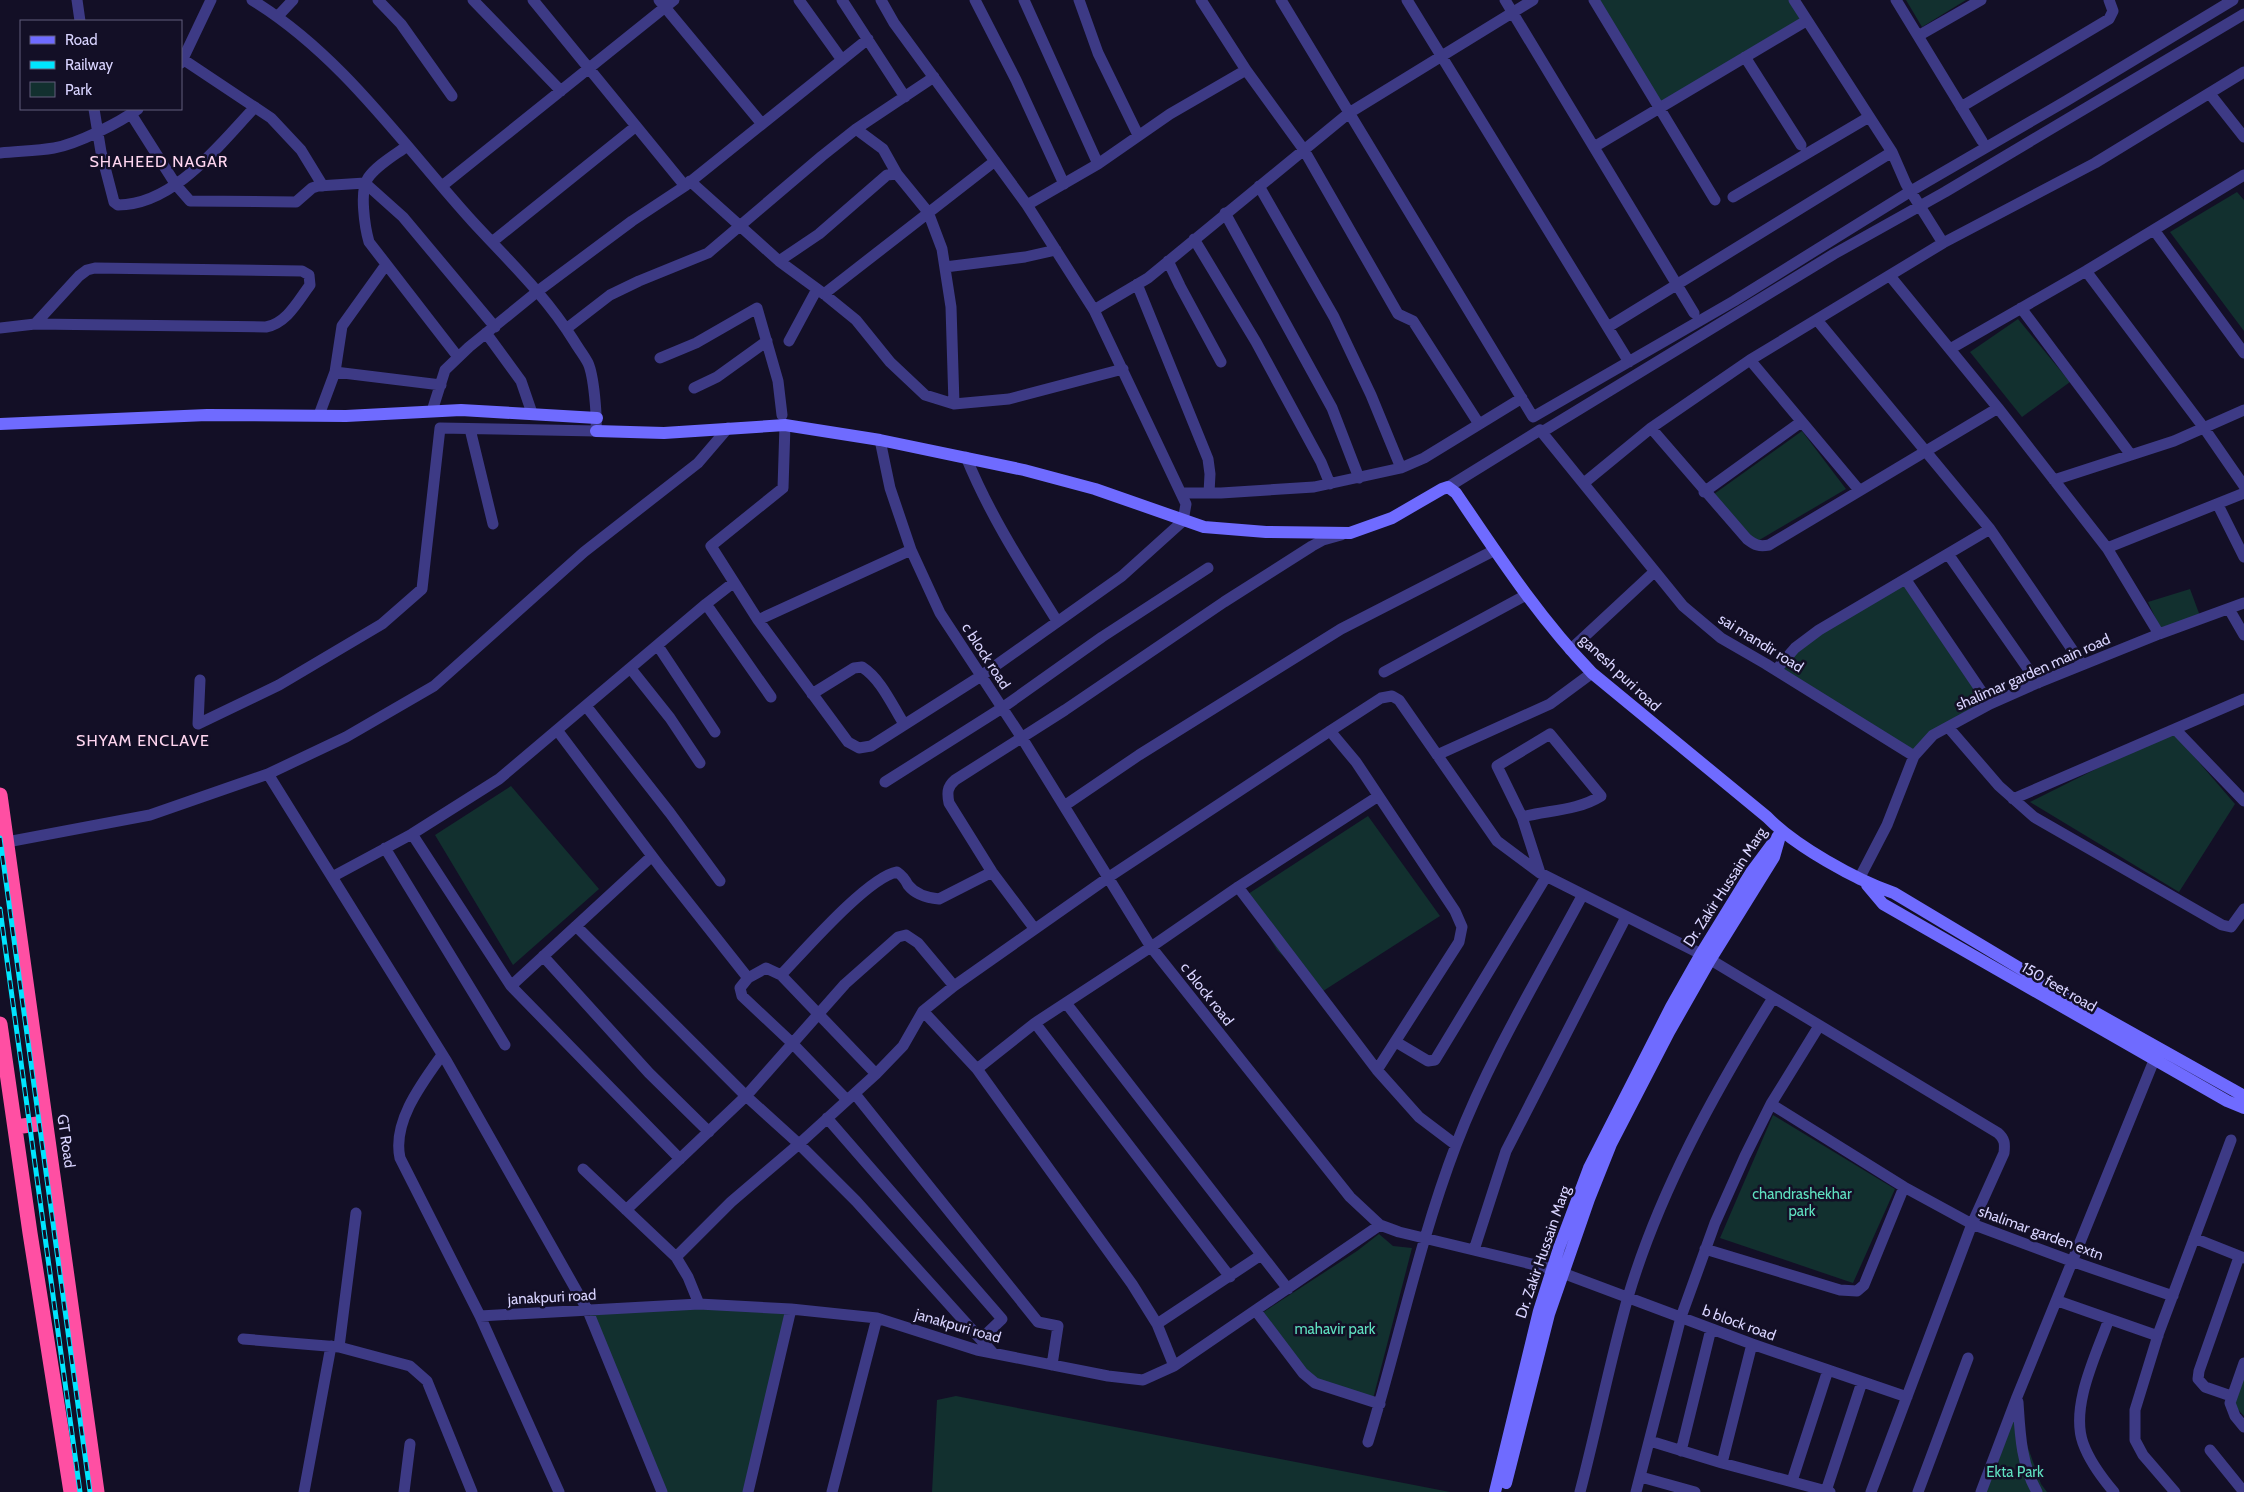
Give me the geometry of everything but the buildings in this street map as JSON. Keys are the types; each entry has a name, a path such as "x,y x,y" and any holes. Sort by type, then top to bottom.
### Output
{"highway":[{"name":"GT Road","path":"0,795 97,1492"},
{"path":"0,1024 71,1492"},
{"path":"15,1127 46,1123"},
{"path":"66,1458 91,1453"}],"street":[{"path":"77,0 80,20"},
{"path":"211,0 183,61 271,118 302,150 323,186"},
{"path":"252,0 278,16 350,81 492,242 538,291 566,328 589,364 596,424"},
{"path":"278,16 293,0"},
{"path":"378,0 401,24 452,96"},
{"path":"473,0 561,91"},
{"path":"532,0 635,127 687,184 779,261 856,320 890,362 925,395 954,404 1009,399 1123,369"},
{"path":"799,0 842,60"},
{"path":"842,0 905,97"},
{"path":"660,358 696,343 756,308 778,381 784,420 783,488 711,546 733,584 758,620 848,742 858,748 871,746 982,676 1122,576 1183,521 1184,499 1094,310 1027,205 894,23 881,0"},
{"path":"974,0 1016,80 1064,184"},
{"path":"1024,0 1098,164"},
{"path":"1079,0 1098,53 1138,135"},
{"path":"1200,0 1246,70 1304,150 1398,314 1413,321 1479,424"},
{"path":"1281,0 1533,417 2066,102 2233,0"},
{"path":"1407,0 1629,362"},
{"path":"1505,0 1694,313"},
{"path":"1094,310 1137,284 1168,261 1349,112 1533,0"},
{"path":"1594,0 1715,200"},
{"path":"1794,0 1892,152 1919,205 1943,243"},
{"path":"1896,0 1982,141"},
{"path":"1918,36 1982,0"},
{"path":"1961,107 2109,20 2113,11 2108,0"},
{"path":"442,186 588,70 666,2 762,124"},
{"path":"1034,928 992,872 949,803 947,794 949,786 955,780 1022,738 1224,602 1304,551 1323,540 1350,533 1392,518 1448,487 1540,430 1542,432 1826,260 2244,14"},
{"path":"1594,147 1806,21"},
{"path":"432,411 445,370 458,357 538,291 632,221 687,184 868,39"},
{"path":"1745,57 1801,145"},
{"path":"1027,205 1098,164 1170,114 1246,70"},
{"path":"1584,483 1651,428 1750,360 1943,243 2095,163 2243,74"},
{"path":"566,328 610,295 638,280 708,252 856,129 934,77"},
{"path":"2210,94 2244,136"},
{"path":"94,110 97,131 114,202 118,205 126,205 160,195 176,185 210,154 255,107"},
{"path":"0,153 54,148 66,145 134,111 176,185 190,201 296,202 312,188 365,183 403,217 491,330 521,381 532,413"},
{"path":"1733,198 1869,117"},
{"path":"492,242 635,127"},
{"path":"856,129 883,149 897,174 928,212 942,249 951,307 954,404"},
{"path":"407,146 369,176 365,183 365,229 369,242 385,266 458,357"},
{"path":"1608,327 1892,152"},
{"path":"789,341 821,292 995,161"},
{"path":"779,261 819,234 887,176 897,174"},
{"path":"1950,350 2086,271 2244,175"},
{"path":"1258,186 1334,317 1371,395 1401,468"},
{"path":"1225,214 1332,408 1359,478"},
{"path":"2154,230 2244,353"},
{"path":"1194,239 1256,342 1321,462 1330,484"},
{"path":"945,267 1025,258 1056,250"},
{"path":"1168,261 1221,362"},
{"path":"319,415 335,372 342,326 385,266"},
{"path":"0,328 35,324 266,327 279,323 285,318 310,284 310,279 309,275 302,271 96,268 87,270 78,276 35,324"},
{"path":"2086,271 2204,428 2244,486"},
{"path":"1890,276 1998,408 2107,548 2159,634"},
{"path":"1137,284 1208,459 1210,474 1208,493"},
{"path":"2021,308 2131,454"},
{"path":"1817,320 1990,529 2082,664"},
{"path":"694,388 717,378 767,341"},
{"path":"1750,360 1859,490"},
{"path":"335,372 441,385"},
{"path":"1184,499 1208,493 1314,487 1401,468 1424,458 1522,398"},
{"path":"1651,428 1704,492 1747,539 1754,545 1761,546 1769,545 1998,408"},
{"path":"0,424 207,414 319,415 461,410 532,413 664,433 728,428 784,420 966,458 1095,489 1204,527 1257,532 1350,533"},
{"path":"2054,480 2174,441 2244,410"},
{"path":"1704,492 1801,422"},
{"path":"200,680 198,724 280,685 382,624 422,588 440,428 470,429 596,424"},
{"path":"7,842 150,815 268,774 346,737 434,686 584,552 698,463 728,428"},
{"path":"470,429 493,524"},
{"name":"sai mandir road","path":"1542,432 1683,606 1721,638 1914,756"},
{"name":"c block road","path":"880,440 890,488 912,550 940,613 1022,738 1151,947 1325,1167 1350,1197 1380,1225 1424,1238 1557,1271"},
{"path":"966,458 987,505 1014,553 1058,621"},
{"name":"ganesh puri road","path":"1448,487 1456,493 1526,595 1570,650 1592,673 1767,818 1781,832"},
{"path":"2107,548 2244,494"},
{"path":"2218,505 2244,557"},
{"path":"1776,670 1795,648 1819,630 1990,529"},
{"path":"758,620 912,550"},
{"path":"1064,806 1138,755 1341,629 1495,550"},
{"path":"1948,554 2038,683"},
{"path":"885,782 1002,708 1102,636 1208,568"},
{"path":"1570,650 1654,572"},
{"path":"1906,580 1990,704"},
{"path":"332,877 412,834 499,779 706,604 733,584"},
{"path":"1384,672 1526,595"},
{"name":"shalimar garden main road","path":"1862,881 1914,756 1933,735 1990,704 2082,664 2244,603"},
{"path":"706,604 771,697"},
{"path":"2230,609 2244,635"},
{"path":"658,646 715,732"},
{"path":"812,694 854,668 862,667 868,671 881,687 904,724"},
{"path":"631,669 670,718 700,763"},
{"path":"1436,755 1550,704 1592,673"},
{"path":"676,1257 730,1202 800,1144 876,1074 902,1046 923,1011 954,986 1109,877 1381,698 1392,696 1398,700 1497,842 1543,875 1705,957 1998,1133 2003,1138 2004,1152 1972,1224 1871,1492"},
{"path":"2013,799 2244,699"},
{"path":"586,706 670,813 720,881"},
{"path":"1948,726 1999,786 2034,817 2222,925 2231,927 2244,909"},
{"path":"2176,729 2244,802"},
{"path":"557,730 652,856 748,978"},
{"path":"1330,731 1356,762 1377,797 1455,911 1462,926 1459,942 1377,1070"},
{"path":"1522,817 1559,812 1601,796 1550,734 1497,766 1522,817 1543,875"},
{"path":"268,774 442,1055 588,1311 662,1492"},
{"path":"976,1069 1035,1022 1377,797"},
{"name":"150 feet road","path":"1781,832 1862,881 1894,893 2073,1000 2227,1101 2244,1108"},
{"name":"Dr. Zakir Hussain Marg","path":"1504,1492 1549,1314 1557,1271 1589,1168 1671,1006 1705,957 1752,870 1781,832"},
{"path":"412,834 511,986 680,1159"},
{"path":"385,848 505,1045"},
{"path":"511,986 652,856"},
{"path":"781,974 862,892 889,873 897,872 902,875 910,887 922,895 939,899 992,872"},
{"path":"1396,1042 1428,1061 1435,1060 1543,875"},
{"path":"1238,887 1377,1070 1419,1117 1456,1145"},
{"path":"1368,1442 1380,1404 1424,1238 1456,1145 1480,1089 1582,896"},
{"path":"1474,1250 1506,1151 1626,917"},
{"path":"576,926 746,1096 800,1144 876,1223 993,1353"},
{"path":"626,1210 746,1096 844,984 888,944 906,935 918,943 954,986"},
{"path":"543,956 649,1073 708,1132"},
{"path":"876,1074 781,974 766,968 748,978 740,988 742,996 851,1097 1038,1322 1058,1326 1052,1365"},
{"path":"1580,1492 1628,1297 1654,1226 1696,1130 1738,1054 1773,998"},
{"path":"1066,1002 1288,1289"},
{"path":"923,1011 976,1069 1132,1284 1157,1324 1174,1366"},
{"path":"1035,1022 1230,1277"},
{"path":"1636,1492 1681,1317 1705,1249 1745,1156 1772,1104 1819,1026"},
{"path":"1981,1492 2017,1397 2074,1262 2157,1054"},
{"name":"150 feet road","path":"2157,1054 2244,1096"},
{"path":"442,1055 412,1098 398,1147 404,1170 480,1316 559,1492"},
{"name":"shalimar garden extn","path":"1772,1104 1904,1187 1972,1224 2173,1296"},
{"path":"827,1118 1002,1319 981,1340"},
{"path":"2175,1492 2143,1454 2135,1440 2135,1410 2158,1336 2231,1140"},
{"path":"583,1169 676,1257 688,1277 699,1304"},
{"path":"1705,1249 1840,1290 1857,1291 1864,1285 1904,1187"},
{"path":"304,1492 335,1346 356,1213"},
{"name":"janakpuri road","path":"480,1316 699,1304 791,1309 876,1318 977,1350 1108,1376 1143,1380 1174,1366 1380,1225"},
{"path":"2194,1238 2242,1258 2198,1371 2198,1379 2205,1387 2230,1396"},
{"path":"1157,1324 1262,1255"},
{"name":"Dr. Zakir Hussain Marg","path":"1495,1492 1539,1311 1557,1271"},
{"name":"b block road","path":"1557,1271 1752,1344 1906,1397"},
{"path":"2058,1301 2158,1336"},
{"path":"748,1492 791,1309"},
{"path":"1256,1311 1303,1373 1316,1383 1380,1404"},
{"path":"832,1492 876,1318"},
{"path":"2109,1319 2083,1397 2081,1433 2088,1452 2114,1492"},
{"path":"1681,1451 1711,1328"},
{"path":"243,1339 335,1346 398,1362 419,1372 427,1381 472,1492"},
{"path":"1722,1463 1752,1344"},
{"path":"1918,1492 1968,1358"},
{"path":"2244,1364 2230,1396 2231,1409 2244,1427"},
{"path":"1792,1481 1828,1370"},
{"path":"1650,1441 1722,1463 1828,1491 1862,1382"},
{"path":"2017,1397 2021,1445 2026,1466 2037,1492"},
{"path":"404,1492 410,1444"},
{"path":"2210,1450 2244,1492"},
{"path":"1641,1477 1695,1492"}],"green space":[{"path":"1594,0 1794,0 1806,21 1659,108"},
{"path":"1906,0 1966,0 1922,27"},
{"path":"2237,192 2244,200 2244,331 2170,232"},
{"path":"2018,319 2070,382 2022,417 1970,352"},
{"path":"1802,431 1846,489 1756,542 1714,494"},
{"path":"1906,580 1990,704 1957,722 1914,756 1776,670 1795,648"},
{"path":"2190,589 2200,616 2161,630 2148,602"},
{"path":"2172,731 2235,804 2179,892 2030,802"},
{"path":"511,786 599,889 513,965 435,835"},
{"path":"1368,816 1440,916 1320,993 1277,950 1245,896"},
{"name":"chandrashekhar park","path":"1773,1115 1895,1189 1853,1283 1720,1238"},
{"name":"mahavir park","path":"1379,1234 1393,1246 1412,1248 1373,1399 1306,1381 1259,1315 1357,1251"},
{"path":"699,1304 791,1309 748,1492 662,1492 588,1311"},
{"path":"2244,1367 2244,1416 2231,1402"},
{"path":"956,1396 1450,1492 932,1492 937,1400"},
{"name":"Ekta Park","path":"2016,1414 2041,1484 2047,1492 1986,1492"}],"railway":[{"path":"0,838 90,1492"},
{"path":"0,909 80,1492"}],"district":[{"name":"SHAHEED NAGAR","path":"159,161"},
{"name":"SHYAM ENCLAVE","path":"143,740"}]}
